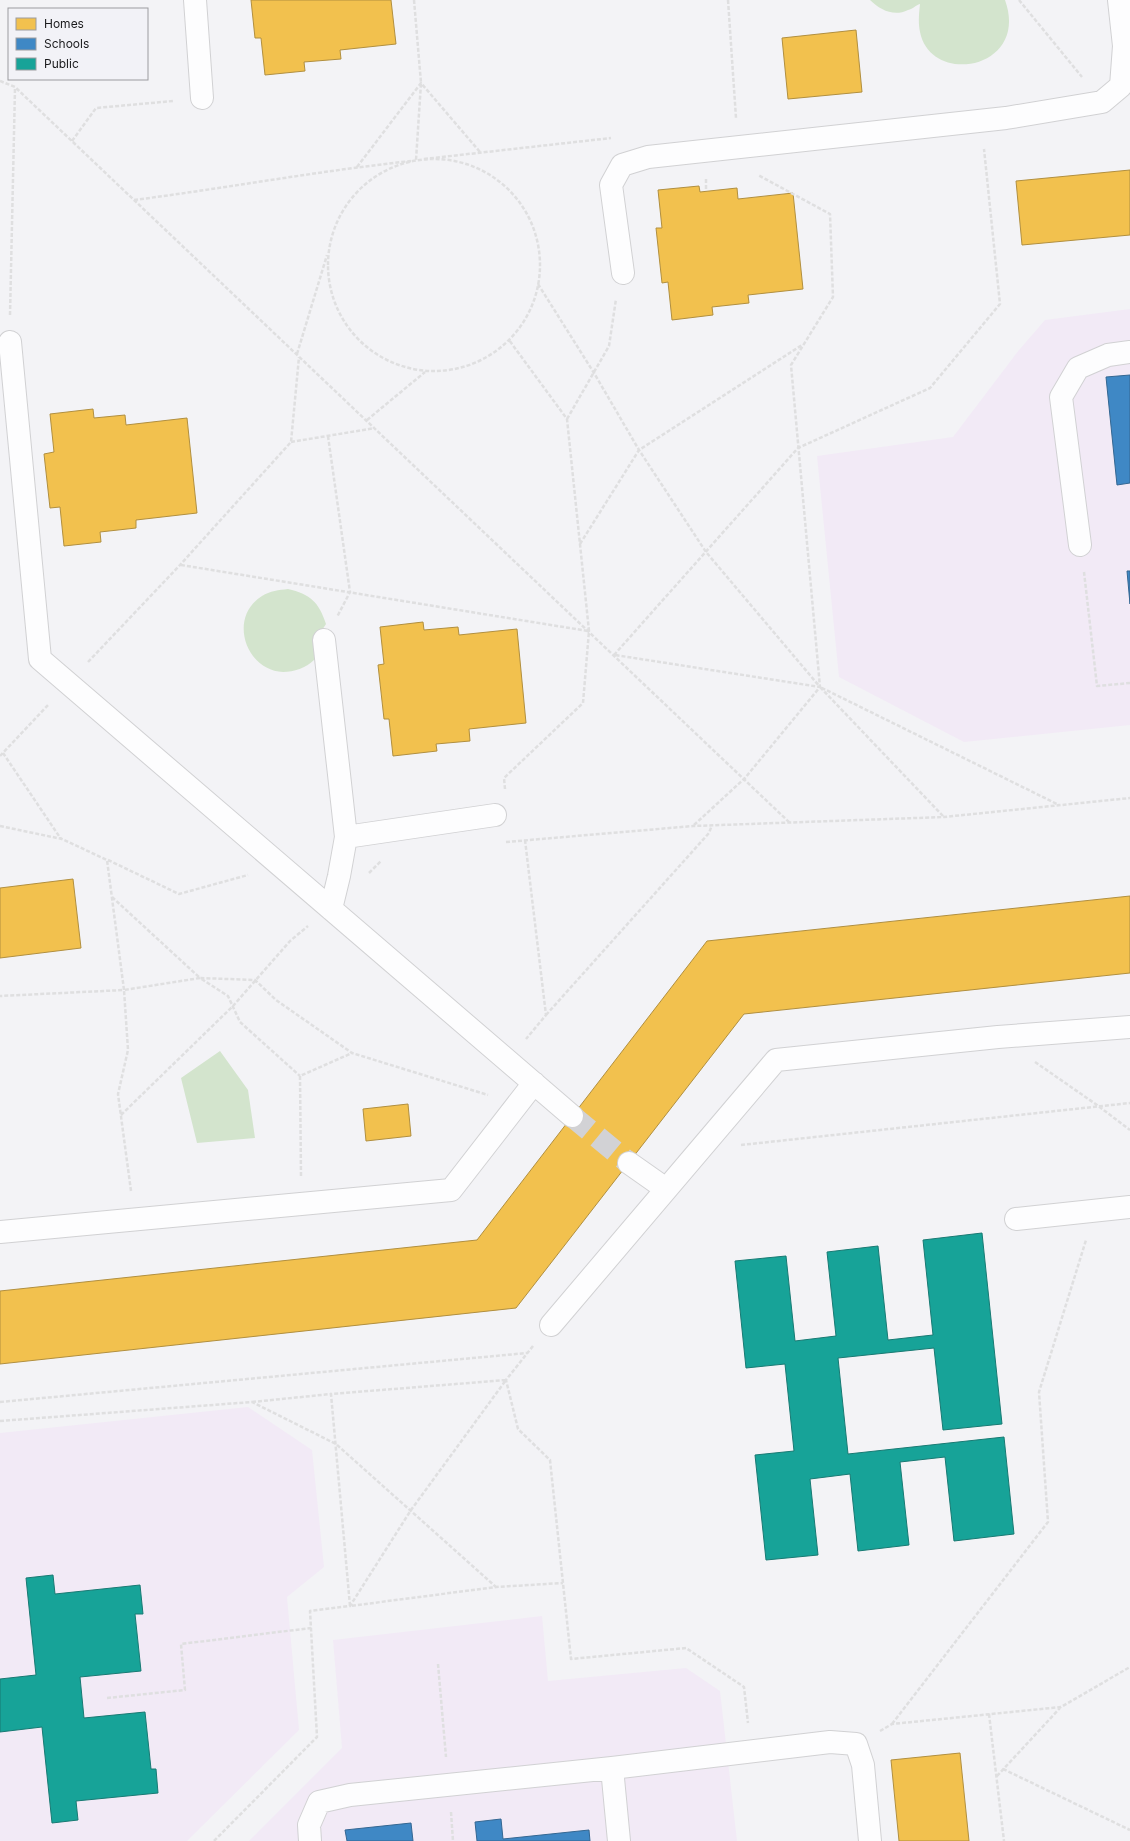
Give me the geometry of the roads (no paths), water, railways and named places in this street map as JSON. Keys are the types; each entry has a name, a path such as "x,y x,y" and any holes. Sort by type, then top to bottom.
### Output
{"lane":[{"path":"195,0 202,98"},
{"path":"622,270 611,185 622,164 648,157 980,120 1102,102 1121,86 1124,46 1118,0"},
{"path":"10,342 40,659 572,1116"},
{"path":"1080,545 1061,397 1078,368 1108,355 1130,352"},
{"path":"324,640 346,837 331,909"},
{"path":"346,837 495,815"},
{"path":"551,1325 776,1060 998,1037 1130,1027"},
{"path":"0,1232 451,1190 534,1083"},
{"path":"629,1163 666,1189"},
{"path":"1016,1219 1130,1207"},
{"path":"310,1841 309,1825 319,1802 350,1794 612,1768 830,1742 856,1744 863,1765 870,1841"},
{"path":"612,1768 619,1841"}],"tunnel":[{"path":"572,1116 629,1163"}]}
